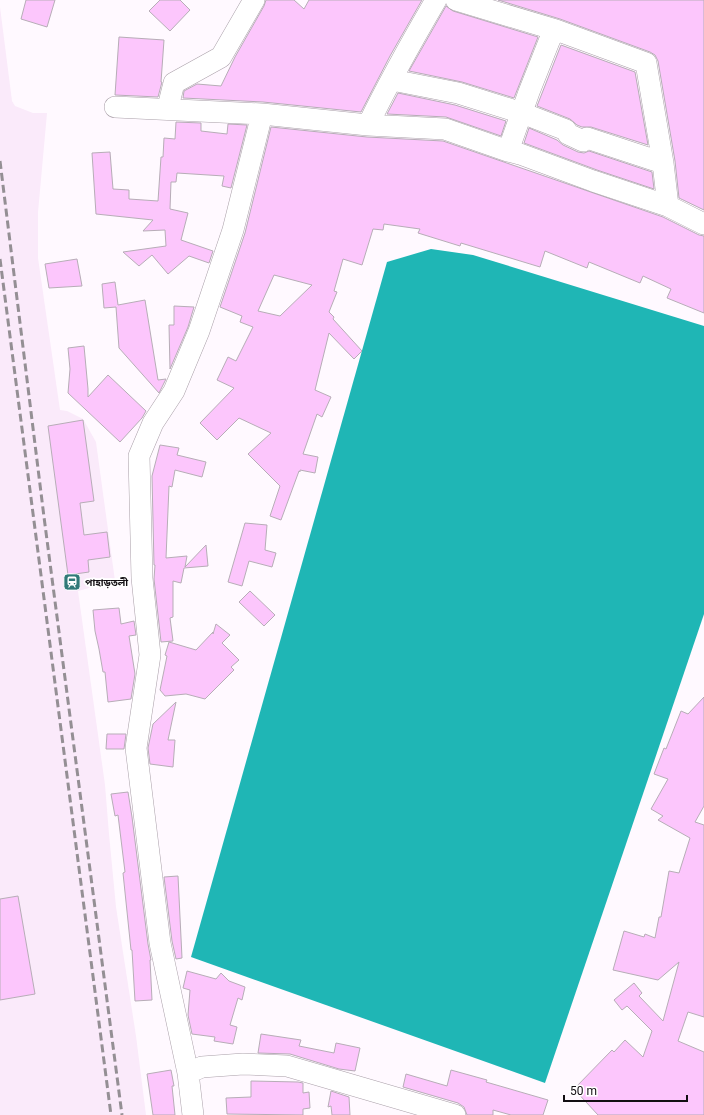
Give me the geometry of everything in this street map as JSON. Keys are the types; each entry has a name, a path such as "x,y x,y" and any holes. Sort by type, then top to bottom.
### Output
{"street":[{"path":"171,109 170,99 174,83 221,57 254,0"},
{"path":"368,125 398,67 436,0"},
{"path":"456,0 556,30 646,63 668,206"},
{"path":"508,151 550,39 556,30"},
{"path":"392,80 458,93 522,113 566,130 568,134 583,141 587,138 662,163"},
{"path":"116,107 262,114 368,125 445,129 668,206 704,224"},
{"path":"192,1115 188,1073 160,943 136,748 150,655 142,578 139,456 153,423 174,390 199,331 233,230 262,114"},
{"path":"188,1073 202,1067 243,1064 288,1066 455,1115"}],"shaded area":[{"path":"0,7 12,101 15,106 33,113 47,113 38,212 38,258 60,410 67,411 83,419 96,442 115,581 78,591 105,785 116,907 136,1036 146,1115 0,1115"}],"water":[{"path":"431,249 473,255 704,326 704,614 545,1083 191,957 387,262"}],"building":[{"path":"26,0 55,0 47,27 21,19"},
{"path":"160,0 180,0 190,10 170,31 149,11"},
{"path":"266,0 294,0 304,9 309,0 422,0 390,56 361,112 263,102 183,98 184,91 197,84 221,86"},
{"path":"498,0 704,0 704,210 679,198 675,161 658,61 655,55 560,19"},
{"path":"446,6 453,11 538,37 514,98 462,82 409,71"},
{"path":"119,37 164,40 162,82 158,97 115,95"},
{"path":"561,45 635,72 648,145 591,127 582,127 570,119 537,106"},
{"path":"398,93 455,105 506,121 501,136 446,117 387,114"},
{"path":"176,122 201,123 201,131 227,134 228,124 247,125 231,188 222,186 224,176 177,173 176,182 171,182 170,209 188,213 181,240 213,251 209,263 189,256 168,274 152,255 139,266 123,252 166,246 165,230 143,231 153,220 96,214 92,153 110,152 113,189 129,190 129,199 158,201 164,138 175,139"},
{"path":"271,127 367,137 443,141 663,217 704,236 704,313 667,298 671,289 643,276 640,283 589,262 587,268 545,251 540,267 461,243 460,246 418,233 420,229 384,224 383,230 373,229 362,265 343,259 334,291 337,292 329,312 334,317 333,319 362,351 354,359 329,333 315,390 331,397 322,417 317,414 303,454 318,457 315,473 299,471 281,520 270,516 280,486 248,454 271,433 239,418 217,440 200,423 234,388 217,380 228,357 236,361 253,327 240,322 242,316 220,307 245,233","holes":["274,275 312,285 280,316 258,311"]},
{"path":"529,128 557,140 563,145 578,152 584,153 589,151 652,172 654,189 524,143"},
{"path":"77,259 82,286 49,288 45,264"},
{"path":"115,282 118,305 145,300 158,380 166,379 159,393 119,348 116,307 104,308 102,284"},
{"path":"174,306 194,307 188,327 170,369 169,325 174,325"},
{"path":"84,346 88,397 108,375 146,411 142,418 120,442 68,393 70,369 68,348"},
{"path":"83,420 94,501 80,503 84,535 107,532 110,557 88,560 89,572 68,575 48,426"},
{"path":"160,445 179,448 177,455 206,462 202,477 175,470 172,487 169,486 166,558 187,556 185,567 206,545 208,566 184,568 181,583 173,581 173,617 170,618 173,641 161,642 154,579 155,565 152,476"},
{"path":"245,523 267,525 265,550 276,553 272,567 249,561 242,586 228,582"},
{"path":"250,591 275,615 264,626 239,602"},
{"path":"119,608 121,624 134,621 136,635 129,636 135,674 131,699 108,702 105,672 103,672 95,631 93,610"},
{"path":"216,624 230,635 222,643 239,660 231,667 234,670 205,699 186,694 165,696 160,690 167,656 165,655 169,642 196,650 213,632 213,634"},
{"path":"704,697 704,806 695,822 704,825 704,1017 688,1012 678,1041 704,1052 704,1115 598,1115 574,1089 612,1050 614,1052 625,1040 643,1057 652,1031 627,1006 622,1010 614,1000 634,983 642,993 639,996 663,1021 679,962 658,980 613,970 624,931 644,937 645,934 655,938 659,917 661,917 669,871 679,873 690,838 658,820 663,816 651,809 668,779 654,774 681,711 688,714"},
{"path":"176,702 168,740 175,740 173,767 150,764 148,748 153,724"},
{"path":"107,734 126,734 124,749 106,749"},
{"path":"128,792 151,960 152,1000 135,1001 132,950 123,873 125,872 118,815 115,816 111,794"},
{"path":"178,876 182,958 176,959 172,941 164,877"},
{"path":"18,896 35,994 0,1000 0,899"},
{"path":"187,971 216,979 221,973 229,981 245,987 242,1000 238,998 230,1025 237,1027 233,1044 214,1041 215,1037 192,1034 188,1015 190,990 183,988"},
{"path":"261,1034 301,1040 299,1046 334,1053 336,1043 360,1048 355,1071 339,1069 290,1054 258,1053"},
{"path":"171,1070 174,1086 172,1086 175,1115 153,1115 147,1074"},
{"path":"451,1070 548,1100 543,1115 511,1115 493,1110 493,1115 467,1115 464,1107 458,1103 403,1087 406,1074 447,1086"},
{"path":"251,1081 303,1083 303,1093 309,1092 310,1108 303,1109 303,1115 227,1114 226,1098 251,1097"},
{"path":"331,1091 349,1097 350,1115 332,1115 331,1106 328,1107"}],"railway":[{"path":"0,161 44,517 122,1115"},
{"path":"0,259 111,1115"}],"place":[{"name":"পাহাড়তলী","path":"72,582"}]}
